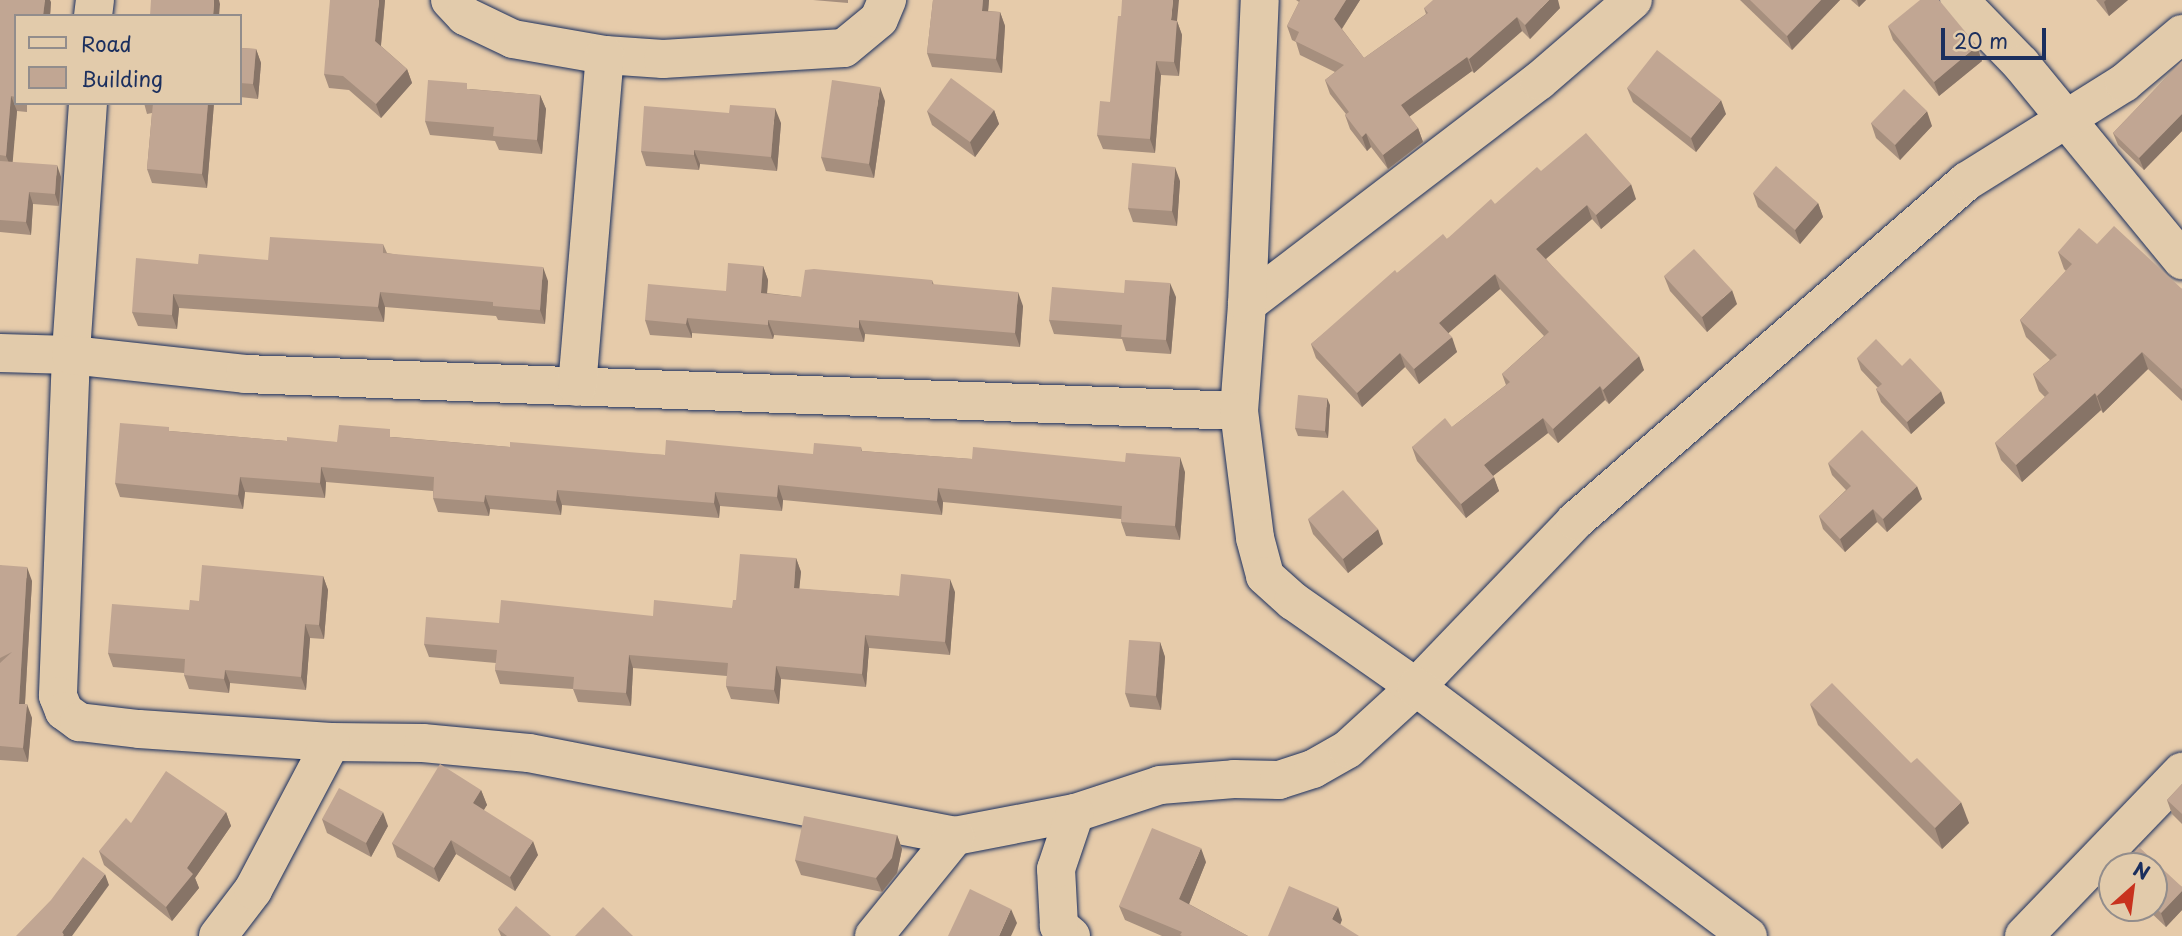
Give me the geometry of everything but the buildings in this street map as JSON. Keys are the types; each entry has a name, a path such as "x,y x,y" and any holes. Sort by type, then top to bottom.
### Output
{"street":[{"path":"450,0 465,16 513,39 605,55 663,59 844,48 879,19 887,0"},
{"path":"1260,0 1247,303 1239,411 1255,538 1265,576 1293,601 1416,687 1748,936"},
{"path":"1247,303 1539,81 1633,0"},
{"path":"1959,0 2021,64 2182,260"},
{"path":"88,105 71,355 58,696 64,711 79,722 139,729 331,742 423,743 529,753 955,836 1075,813 1160,785 1234,779 1279,780 1313,769 1348,749 1416,687 1575,521 1967,181 2124,83 2182,34"},
{"path":"577,387 605,55"},
{"path":"0,353 71,355 245,374 1239,411"},
{"path":"218,936 253,890 331,742"},
{"path":"2024,936 2182,772"},
{"path":"1072,936 1059,926 1056,869 1075,813"},
{"path":"874,936 955,836"}]}
